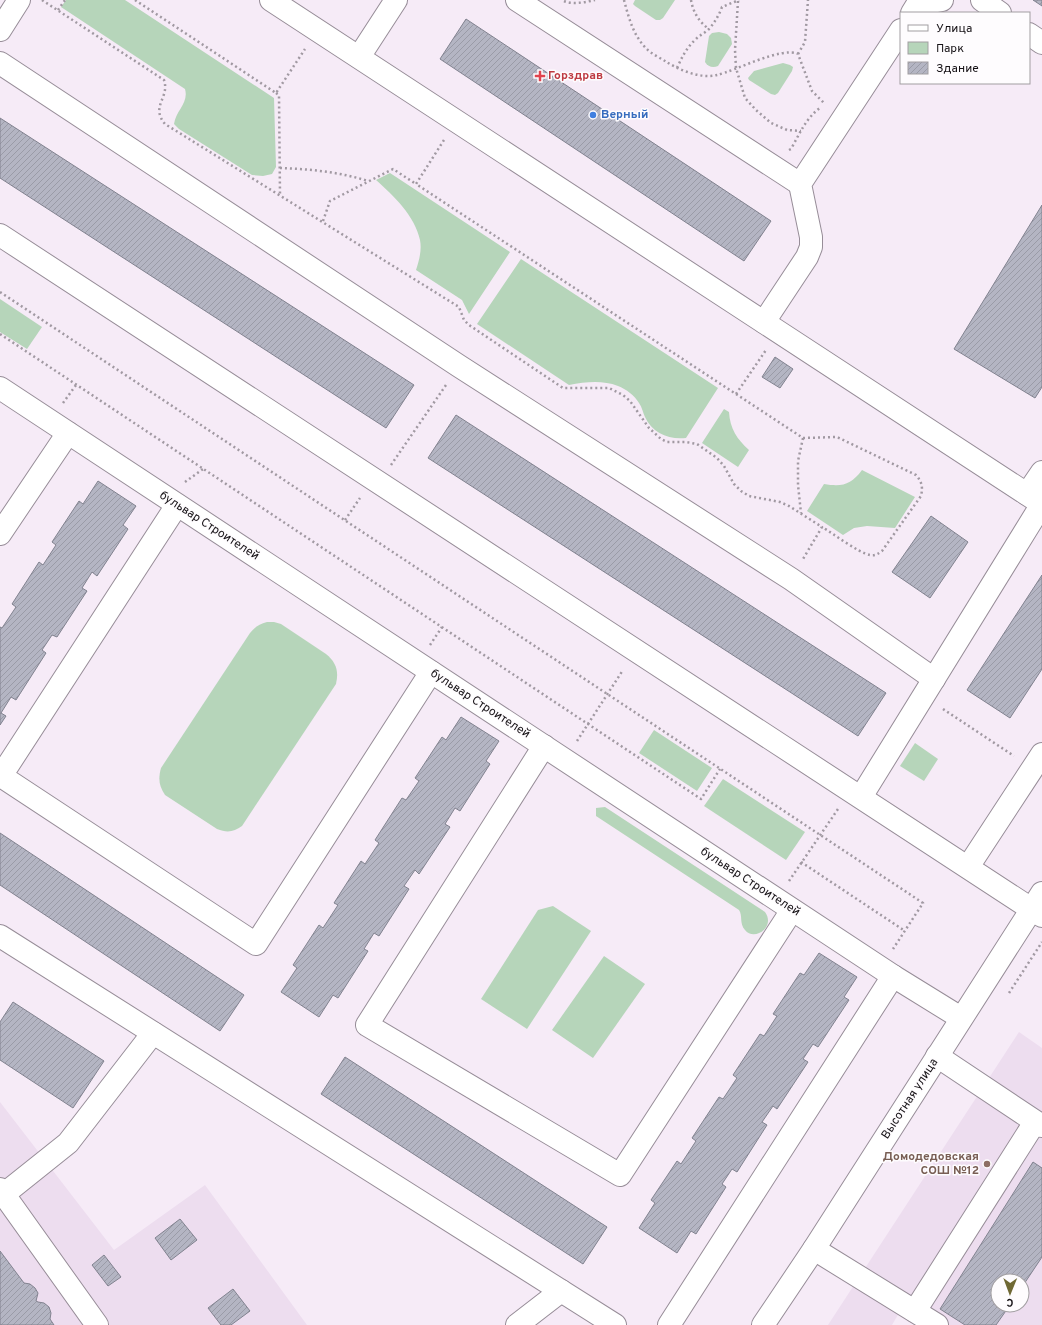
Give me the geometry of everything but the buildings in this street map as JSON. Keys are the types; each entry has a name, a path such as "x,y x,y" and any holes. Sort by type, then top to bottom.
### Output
{"street":[{"path":"0,30 19,0"},
{"path":"271,0 1037,501"},
{"path":"358,57 396,0"},
{"path":"517,0 800,184 811,237 811,247 771,327"},
{"path":"913,6 942,0"},
{"path":"982,0 999,12"},
{"path":"800,184 900,32"},
{"path":"1030,35 1042,43"},
{"path":"0,63 459,366 791,579 928,688"},
{"path":"0,234 855,794 968,867 1038,906"},
{"name":"бульвар Строителей","path":"0,388 784,905 961,1018"},
{"path":"0,534 68,433"},
{"path":"855,794 928,688 1037,501 1042,472"},
{"path":"177,505 1,776 256,944 431,672"},
{"path":"544,746 367,1026 620,1175 760,960 784,905"},
{"path":"968,867 1037,761"},
{"name":"Высотная улица","path":"763,1325 814,1249 961,1018 1038,906"},
{"path":"0,936 615,1325"},
{"path":"669,1325 887,972"},
{"path":"97,1325 2,1192 68,1143 153,1033"},
{"path":"915,1311 1039,1124 937,1056"},
{"path":"814,1249 937,1325"},
{"path":"517,1325 561,1292"}],"path":[{"path":"42,0 164,80 166,86 165,93 159,106 159,114 165,124 459,307 464,320 469,325 563,388 609,388 623,395 649,428 661,439 667,442 686,442 697,444 717,458 724,466 734,484 749,496 780,502 789,506 862,552 870,555 876,555 882,551 920,496 922,488 921,481 916,475 837,437 802,438 393,169 330,201 323,221"},
{"path":"58,10 65,0"},
{"path":"134,0 279,95 280,195"},
{"path":"562,0 568,3 595,0"},
{"path":"624,0 633,31 649,51 691,75 716,76 769,57 794,52 798,54"},
{"path":"691,0 695,14 703,25 709,29"},
{"path":"677,68 687,48 709,29 717,19 722,7 739,0 735,50 736,68 745,98 771,123 787,130 801,131"},
{"path":"798,54 805,42 808,0"},
{"path":"276,93 317,30"},
{"path":"798,54 812,91 825,105"},
{"path":"765,161 777,157 791,149 812,114 825,105 829,100"},
{"path":"416,184 457,122"},
{"path":"280,168 331,172 354,176 369,181"},
{"path":"0,292 923,903 905,931 887,972"},
{"path":"736,394 771,327"},
{"path":"0,334 701,799 720,769"},
{"path":"379,483 459,366"},
{"path":"801,513 798,485 798,461 802,438"},
{"path":"791,579 822,527"},
{"path":"564,760 636,650"},
{"path":"928,688 1037,761"},
{"path":"784,905 801,862 820,835 855,794"},
{"path":"801,862 905,931"},
{"path":"1010,993 1042,942"}],"shaded area":[{"name":"Домодедовская СОШ №12","path":"1019,1032 1042,1048 1042,1325 917,1325 899,1313 892,1325 828,1325"},
{"path":"0,1102 114,1250 205,1185 307,1325 0,1325"}],"green space":[{"path":"66,0 125,0 274,98 276,167 272,174 263,176 252,175 179,129 174,124 175,119 184,103 186,94 185,89 61,7"},
{"path":"635,0 675,0 663,18 656,20 635,6 633,4"},
{"path":"719,32 727,34 731,38 732,44 718,66 711,67 705,62 709,36 712,33"},
{"path":"783,63 793,67 792,71 778,93 775,95 771,94 748,78 754,71"},
{"path":"390,173 510,252 469,314 462,300 416,270 421,248 414,223 403,207 376,180"},
{"path":"521,259 718,388 686,438 673,438 657,431 648,423 637,400 633,395 624,389 612,384 600,382 569,385 477,324"},
{"path":"0,299 42,327 27,349 0,332"},
{"path":"724,409 729,412 731,424 735,433 749,450 738,467 702,443"},
{"path":"862,470 915,497 895,528 867,526 854,528 843,535 807,511 824,484 846,484 854,479"},
{"path":"267,622 281,624 326,654 336,667 336,684 242,826 233,831 224,831 217,829 165,795 161,789 159,779 160,772 161,768 250,633 257,626"},
{"path":"654,730 712,768 697,791 639,753"},
{"path":"915,743 938,759 924,781 900,766"},
{"path":"723,779 805,832 786,860 704,806"},
{"path":"605,807 765,912 768,918 766,927 758,934 749,933 743,927 739,910 596,816 596,808"},
{"path":"553,906 591,931 527,1029 481,999 538,910"},
{"path":"604,956 645,984 593,1058 552,1030"}],"place":[{"name":"Горздрав","path":"540,76"},
{"name":"Верный","path":"593,115"},
{"name":"Домодедовская СОШ №12","path":"987,1164"}]}
